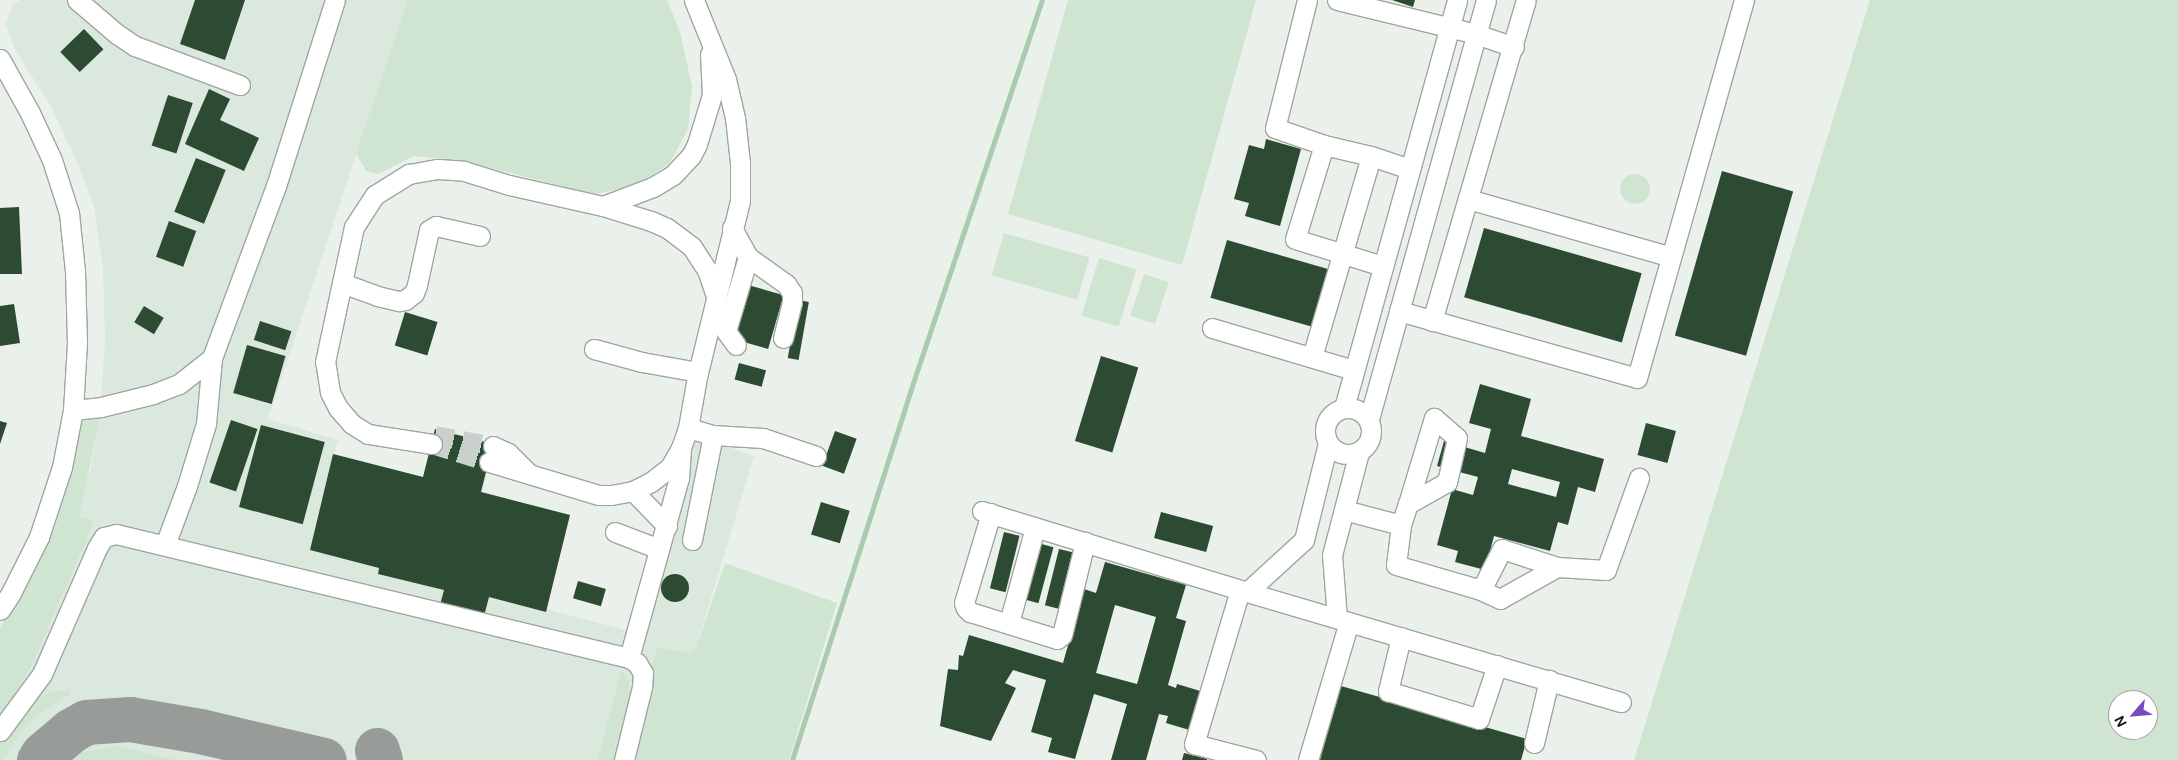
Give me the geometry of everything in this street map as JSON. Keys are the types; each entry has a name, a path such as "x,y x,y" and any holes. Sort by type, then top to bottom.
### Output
{"street":[{"path":"77,0 117,34 135,46 240,84"},
{"path":"165,545 187,486 206,424 212,358 276,186 334,0"},
{"path":"491,454 532,476 598,495 611,495 632,491 651,482 670,467 681,448 688,428 698,372 740,201 740,162 735,118 726,79 694,0"},
{"path":"1307,0 1275,128 1324,145 1371,156 1410,169"},
{"path":"1337,0 1476,34 1514,47"},
{"path":"1344,408 1457,0"},
{"path":"1328,443 1336,451 1347,454 1359,452 1368,444 1372,432 1369,419 1486,0"},
{"path":"1432,321 1514,47 1526,0"},
{"path":"1399,311 1637,378 1744,0"},
{"path":"603,206 653,187 673,175 691,156 712,95 709,34"},
{"path":"0,59 30,113 52,160 69,213 75,271 77,343 74,410 62,467 39,537 12,593 0,610"},
{"path":"1324,145 1295,238 1383,266"},
{"path":"1312,357 1371,156"},
{"path":"433,439 413,441 368,434 352,424 338,408 330,392 325,362 354,227 366,206 384,188 409,174 438,169 464,171 509,185 603,206 651,221 681,237 701,259 716,296"},
{"path":"1468,198 1671,257"},
{"path":"342,283 377,296 399,301 405,300 414,293 417,286 429,230 436,226 480,236"},
{"path":"732,228 748,257 786,284 792,293 792,302 783,338"},
{"path":"736,345 726,331 748,257"},
{"path":"1212,328 1354,370"},
{"path":"594,349 642,362 698,372"},
{"path":"74,410 101,407 153,394 179,384 212,358"},
{"path":"1256,760 1194,744 1244,591 1304,540 1328,443 1325,428 1331,415 1344,408 1358,410 1369,419"},
{"path":"1408,504 1447,482 1457,438 1434,418 1401,525 1396,565 1481,590 1500,599 1557,567"},
{"path":"688,428 712,435 763,438 816,456"},
{"path":"692,540 712,435"},
{"path":"629,658 667,526 682,466 681,448"},
{"path":"1308,760 1343,620 1332,555 1359,452"},
{"path":"1481,590 1502,548 1557,567 1606,570 1639,478"},
{"path":"632,491 667,526"},
{"path":"1344,510 1401,525"},
{"path":"1085,542 1062,635 1057,639 970,612 964,603 987,512 1035,527 1085,542 1244,591 1621,702"},
{"path":"1009,623 1035,527"},
{"path":"615,532 659,549"},
{"path":"0,731 42,674 104,536 116,534 629,658 637,663 643,673 642,687 624,760"},
{"path":"1401,637 1388,691 1479,719 1497,665"},
{"path":"1534,743 1549,680"}],"shaded area":[{"path":"20,0 408,0 268,419 338,440 334,454 423,477 493,444 482,492 570,515 546,609 640,634 691,434 754,456 696,648 689,653 651,760 0,760 0,674 90,471 100,417 105,341 103,268 94,207 74,155 49,103 15,50 6,24 13,4"}],"green space":[{"path":"408,0 667,0 680,32 692,86 688,129 670,163 634,187 593,194 462,161 414,156 378,174 366,171 356,153"},
{"path":"1068,0 1256,0 1182,265 1008,214"},
{"path":"1870,0 2178,0 2178,760 1634,760"},
{"path":"1635,174 1646,178 1650,189 1646,200 1635,204 1624,200 1620,189 1624,178"},
{"path":"1004,233 1090,258 1077,300 992,275"},
{"path":"1099,258 1136,269 1119,327 1081,315"},
{"path":"1144,274 1169,282 1155,324 1130,316"},
{"path":"100,417 79,516 94,522 30,669 0,717 0,628 18,594 81,418"},
{"path":"725,563 837,603 789,760 628,760 657,648 689,653 696,648"},
{"path":"621,671 628,678 631,693 617,760 598,760"},
{"path":"57,691 70,691 70,695 40,713 25,727 3,760 0,760 0,740 29,703 40,696"},
{"path":"119,746 175,760 70,760 78,753"}],"building":[{"path":"195,0 245,0 225,60 180,44"},
{"path":"1392,0 1415,0 1413,7"},
{"path":"84,29 103,49 80,72 60,52"},
{"path":"209,89 230,99 220,120 259,138 244,171 185,144"},
{"path":"168,95 193,103 176,153 152,145"},
{"path":"1266,139 1301,149 1280,226 1245,216 1249,203 1234,199 1249,145 1264,149"},
{"path":"196,158 226,170 204,224 174,212"},
{"path":"1722,171 1793,191 1746,356 1675,335"},
{"path":"19,207 22,274 0,274 0,208"},
{"path":"169,221 196,231 183,267 156,257"},
{"path":"1484,228 1642,273 1622,342 1464,297"},
{"path":"1227,240 1338,272 1321,329 1210,298"},
{"path":"748,285 784,295 768,349 733,339"},
{"path":"798,300 809,302 799,360 788,358"},
{"path":"14,304 20,343 0,346 0,306"},
{"path":"144,306 164,318 154,334 134,322"},
{"path":"405,312 438,322 427,355 395,345"},
{"path":"260,321 291,331 285,350 254,340"},
{"path":"247,345 285,356 272,404 233,393"},
{"path":"1101,356 1138,367 1112,453 1075,441"},
{"path":"739,363 766,370 762,387 735,379"},
{"path":"1480,384 1531,399 1521,436 1604,459 1595,492 1578,487 1568,525 1558,522 1550,551 1494,536 1485,570 1455,562 1458,551 1437,545 1452,489 1473,495 1478,477 1437,466 1444,441 1485,453 1491,429 1469,423","holes":["1512,469 1560,482 1556,497 1508,484"]},
{"path":"231,420 257,429 236,492 210,482"},
{"path":"0,421 7,423 0,444"},
{"path":"1646,423 1676,431 1667,463 1637,455"},
{"path":"261,425 325,442 303,524 239,507"},
{"path":"435,429 493,444 481,492 570,515 546,612 489,597 484,616 440,605 444,590 378,574 379,568 310,550 333,454 423,477"},
{"path":"835,431 857,439 844,474 822,466"},
{"path":"821,502 850,511 840,543 811,535"},
{"path":"1161,512 1213,526 1206,552 1154,538"},
{"path":"1004,532 1020,536 1005,592 990,588"},
{"path":"1038,543 1053,547 1038,603 1023,599"},
{"path":"1059,549 1075,553 1060,609 1045,605"},
{"path":"1105,562 1186,585 1176,618 1186,621 1168,685 1176,688 1177,684 1207,693 1196,732 1166,723 1168,716 1159,714 1146,760 1111,760 1127,704 1094,694 1075,759 1048,752 1052,738 1031,732 1046,680 1013,670 1005,683 1016,688 991,741 940,726 948,669 958,670 959,655 963,656 969,635 1063,663 1084,589 1096,593","holes":["1115,605 1156,617 1137,684 1096,673"]},
{"path":"675,574 685,578 689,588 685,598 675,602 665,598 661,588 665,578"},
{"path":"578,581 606,589 601,606 573,598"},
{"path":"1341,686 1527,739 1521,760 1320,760"},
{"path":"1184,753 1207,759 1207,760 1182,760"}],"waterway":[{"path":"792,760 917,371 1042,0"}],"taxiway":[{"path":"39,760 43,754 70,731 86,722 130,719 200,731 324,760"},
{"path":"377,750 380,760"}],"tunnel":[{"path":"435,435 493,446"},
{"path":"432,444 489,462"}]}
